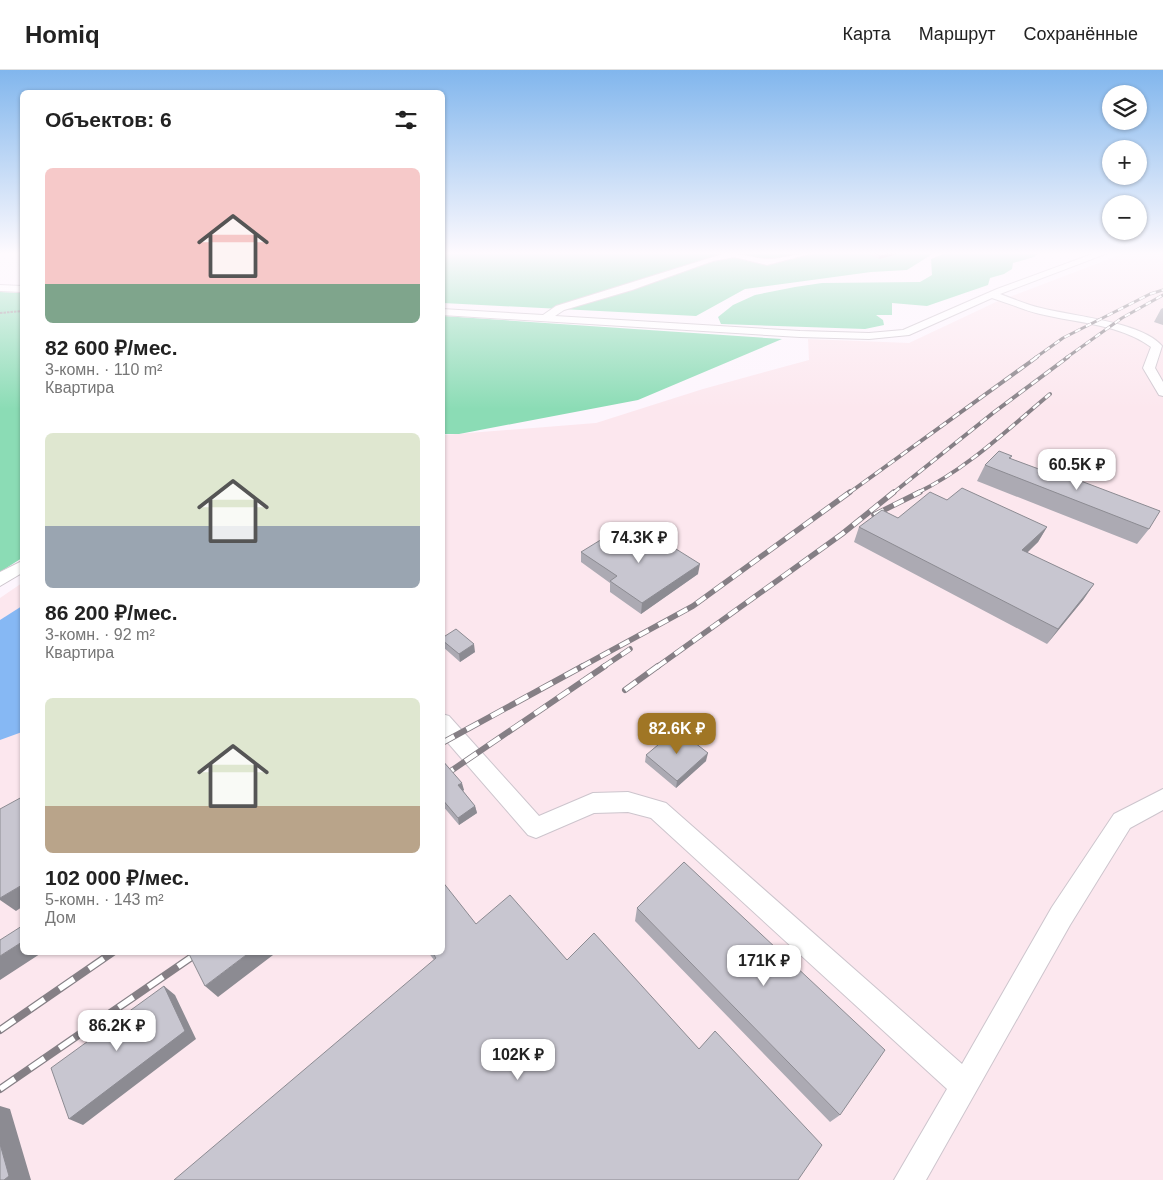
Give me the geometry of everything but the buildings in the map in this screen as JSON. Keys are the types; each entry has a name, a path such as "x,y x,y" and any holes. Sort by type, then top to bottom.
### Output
{"street":[{"path":"544,319 560,308 571,305"},
{"path":"445,312 868,336 906,333 970,305"},
{"path":"1021,305 1094,322 1149,339 1157,346 1148,368 1163,392"},
{"path":"0,580 20,567"},
{"path":"445,725 536,828 593,803 628,802 658,810 965,1086"},
{"path":"910,1180 1061,916 1122,821 1163,799"}],"path":[{"path":"0,313 20,311"}],"shaded area":[{"path":"990,305 1163,305 1163,1180 0,1180 0,598 20,584 20,955 445,955 445,435 596,423 703,389 809,360 808,339 909,343"}],"green space":[{"path":"0,305 20,305 20,559 0,572"},
{"path":"478,305 716,305 696,316"},
{"path":"733,305 892,305 892,315 876,315 883,320 884,325 865,329 721,324 718,317"},
{"path":"445,316 782,339 638,400 459,434 445,434"}],"water":[{"path":"20,607 20,733 0,740 0,620"}],"railway":[{"path":"1035,358 1063,338 1129,305"},
{"path":"1066,358 1122,318 1146,305"},
{"path":"849,493 1037,357"},
{"path":"893,493 993,413 1068,357"},
{"path":"917,493 970,460 1050,394"},
{"path":"581,667 693,606 850,492"},
{"path":"657,667 842,534 894,492"},
{"path":"874,515 920,492"},
{"path":"603,667 630,649"},
{"path":"445,741 583,666"},
{"path":"445,775 605,666"},
{"path":"625,690 658,666"},
{"path":"0,1030 109,955"},
{"path":"0,1089 195,955"}]}
